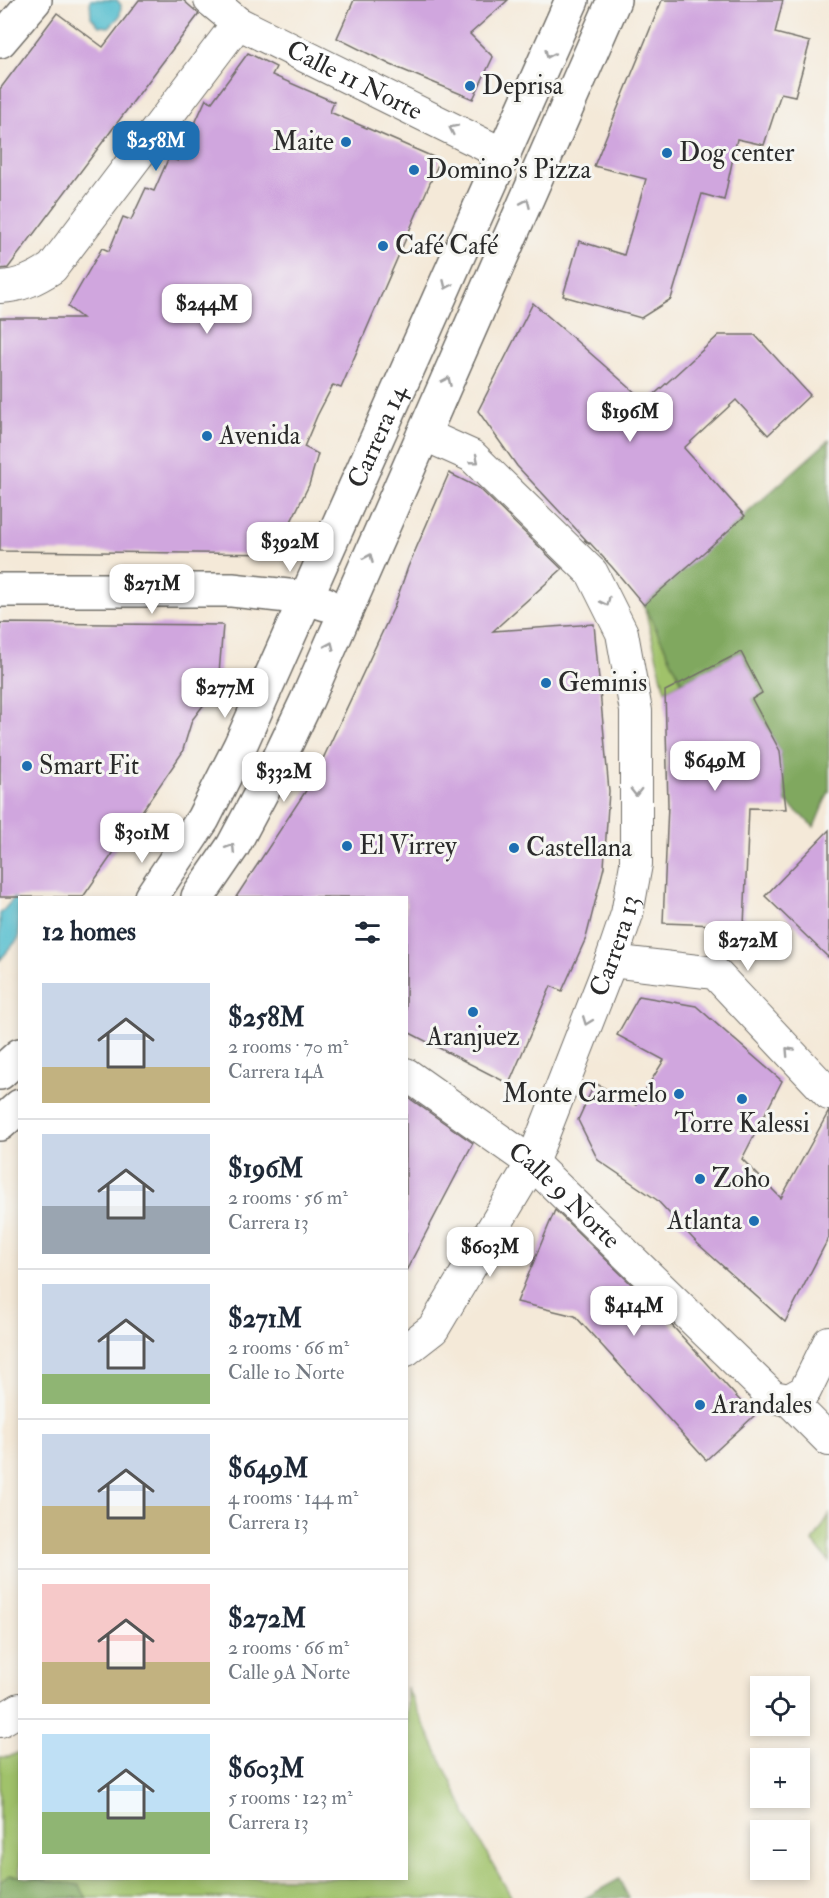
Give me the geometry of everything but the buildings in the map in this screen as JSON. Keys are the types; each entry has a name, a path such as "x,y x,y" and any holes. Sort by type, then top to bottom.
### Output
{"main road":[{"path":"0,41 35,0"},
{"name":"Carrera 14","path":"152,896 203,819 245,736 572,0"},
{"name":"Carrera 14","path":"199,896 233,846 307,700 614,0"},
{"path":"0,590 232,590 307,598 345,611"},
{"path":"0,1073 18,1057"},
{"path":"0,1124 18,1108"}],"street":[{"name":"Calle 11 Norte","path":"210,0 238,23 505,155"},
{"path":"0,287 15,286 34,279 52,268 238,23"},
{"name":"Carrera 13","path":"408,1348 433,1329 532,1163 611,961 627,914 636,864 636,711 622,633 592,573 472,456 423,434"},
{"path":"611,961 715,973 829,1094"},
{"name":"Calle 9 Norte","path":"408,1075 532,1163 773,1397 789,1400 829,1440"},
{"path":"789,1400 805,1391 829,1342"},
{"path":"0,1721 18,1710"}],"green space":[{"path":"829,440 829,791 814,827 785,801 780,751 752,699 762,693 741,652 682,682 644,605"},
{"path":"644,605 682,682 665,691"},
{"path":"829,1515 829,1562 813,1542"},
{"path":"408,1690 478,1838 512,1898 0,1898 0,1757 9,1757 18,1752 18,1880 408,1880"},
{"path":"9,1875 18,1876 18,1880 44,1880 79,1885 87,1898 0,1898 0,1882"},
{"path":"619,1879 629,1898 585,1898"}],"water":[{"path":"90,0 117,0 121,5 120,16 109,27 99,26 91,17"},
{"path":"14,898 18,902 18,939 0,960 0,914"}],"place":[{"name":"Deprisa","path":"470,86"},
{"name":"Maite","path":"346,142"},
{"name":"Dog center","path":"667,153"},
{"name":"Domino's Pizza","path":"414,170"},
{"name":"Café Café","path":"383,246"},
{"name":"Avenida","path":"207,436"},
{"name":"Geminis","path":"546,683"},
{"name":"Smart Fit","path":"27,766"},
{"name":"El Virrey","path":"347,846"},
{"name":"Castellana","path":"514,848"},
{"name":"Aranjuez","path":"473,1012"},
{"name":"Monte Carmelo","path":"679,1094"},
{"name":"Torre Kalessi","path":"742,1099"},
{"name":"Zoho","path":"700,1179"},
{"name":"Atlanta","path":"754,1221"},
{"name":"Arandales","path":"700,1405"}]}
